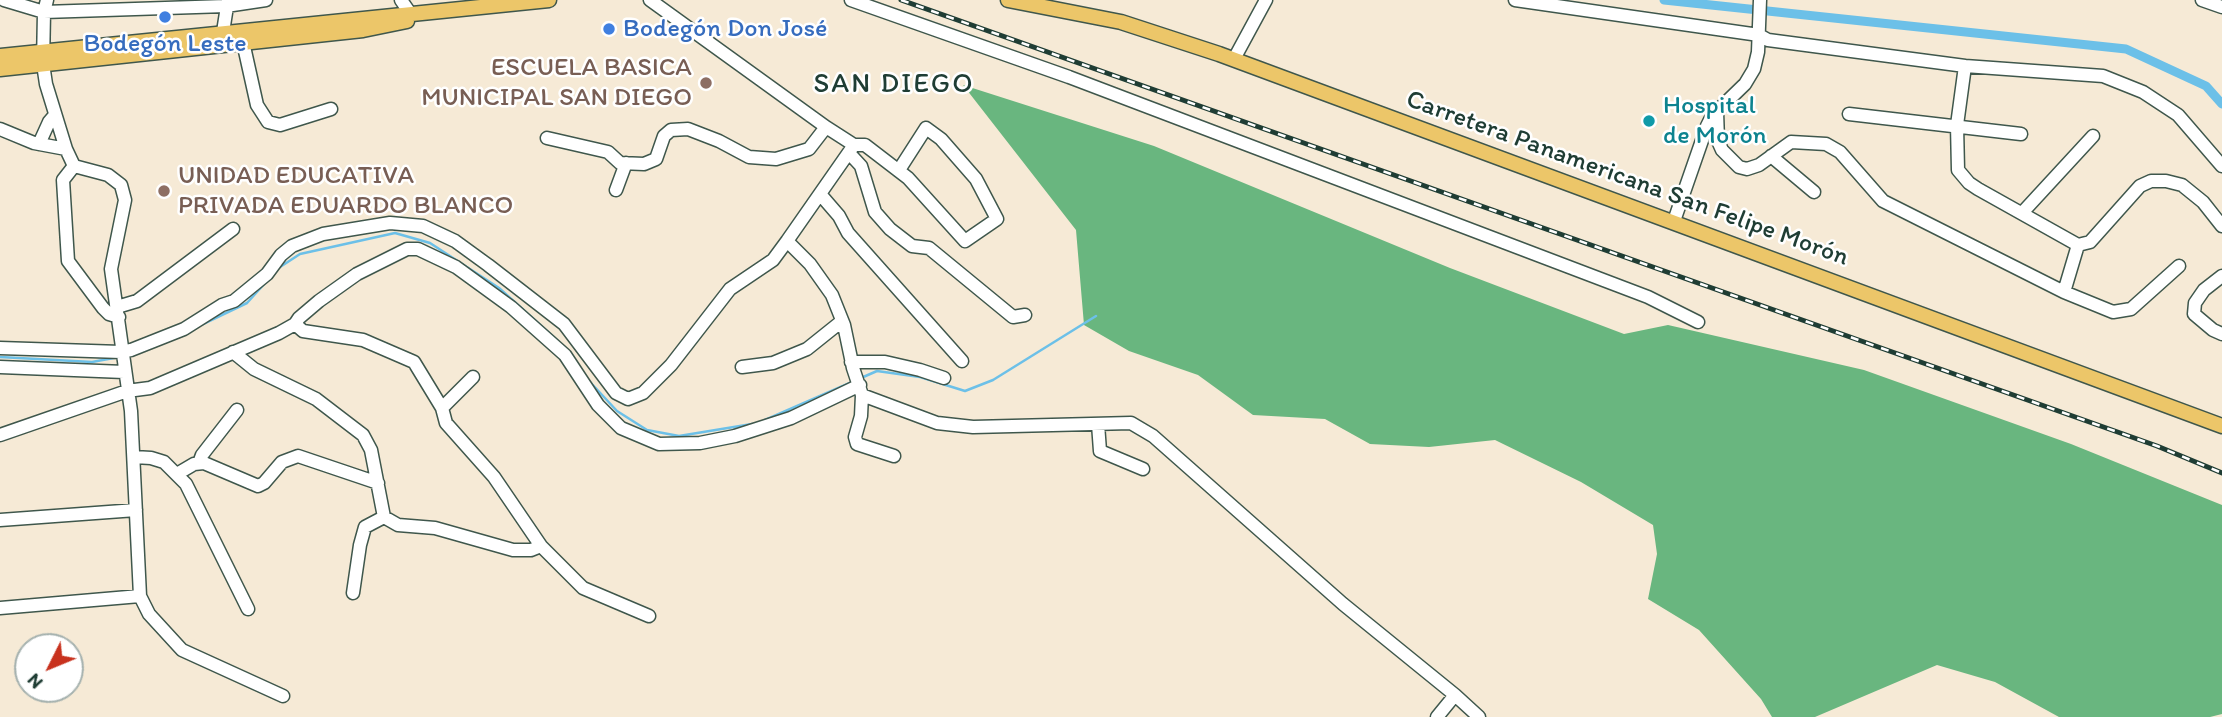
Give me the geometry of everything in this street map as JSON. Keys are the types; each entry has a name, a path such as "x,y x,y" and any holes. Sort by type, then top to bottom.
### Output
{"main road":[{"path":"0,69 43,57 223,32 549,0"},
{"name":"Carretera Panamericana San Felipe Morón","path":"1009,0 1121,22 1234,60 2222,426"},
{"path":"0,56 43,57 363,30 484,7"}],"street":[{"path":"4,0 45,6 266,0"},
{"path":"401,0 410,13"},
{"path":"650,0 826,127 851,149 861,166 875,212 890,229 912,246 929,248 1013,317 1025,315"},
{"path":"851,0 1069,78 1648,297 1698,322"},
{"path":"1234,60 1266,0"},
{"path":"1515,0 1759,35 1768,40 1965,66 2104,76 2144,92 2178,115 2222,166"},
{"path":"1674,222 1702,137 1712,116 1745,84 1754,69 1758,52 1760,0"},
{"path":"2202,0 2222,7"},
{"path":"223,32 227,3"},
{"path":"45,6 43,57 46,84 66,149 74,166 108,175 121,185 125,200 111,269 134,457 140,596 149,614 182,650 282,696"},
{"path":"243,42 257,105 268,122 280,125 331,109"},
{"path":"1965,66 1957,125 1956,160 1963,177 1978,189 2078,245 2090,242 2140,186 2151,181 2182,185 2203,202 2222,226"},
{"path":"1717,111 1718,141 1734,164 1746,169 1759,165 1791,142 1826,144 1840,152 1883,201 2064,292 2113,312 2131,309 2179,266"},
{"path":"1849,114 2021,134"},
{"path":"39,144 55,115"},
{"path":"547,138 608,152 620,163 644,164 656,159 664,136 671,130 688,129 749,157 776,159 809,149 826,127"},
{"path":"0,367 122,360 184,329 222,305 234,302 267,274 281,254 292,246 323,234 390,223 423,226 455,241 488,265 564,324 616,393 628,400 643,393 671,365 730,289 773,260 851,149 865,145 899,170 965,241 997,219 976,179 941,139 926,128 899,170"},
{"path":"0,129 39,144 66,149"},
{"path":"2022,213 2092,136"},
{"path":"1771,156 1814,192"},
{"path":"617,190 626,163"},
{"path":"74,166 63,180 68,261 110,314 137,301 233,229"},
{"path":"820,194 839,216 848,233 962,361"},
{"path":"787,242 810,264 832,296 842,321 860,387 861,416 855,437 857,444 894,456"},
{"path":"2064,292 2078,245"},
{"path":"0,435 127,391 150,388 233,352 295,324 319,301 357,274 407,249 418,249 456,267 511,307 565,355 598,405 621,428 659,444 700,443 735,436 791,418 860,387 937,423 972,427 1131,423 1153,436 1343,604 1479,717"},
{"path":"2222,276 2204,290 2195,303 2194,314 2222,334"},
{"path":"742,367 773,363 807,349 842,321"},
{"path":"295,324 303,331 363,340 414,362 442,408 446,423 495,477 541,546 583,588 649,616"},
{"path":"0,348 122,360"},
{"path":"233,352 254,369 316,399 363,435 371,450 384,517"},
{"path":"852,365 885,362 944,378"},
{"path":"442,408 473,377"},
{"path":"199,463 202,455 237,410"},
{"path":"1098,424 1100,451 1143,469"},
{"path":"134,457 163,462 186,484 248,609"},
{"path":"177,474 199,463 208,464 258,486 287,459 304,457 379,483"},
{"path":"0,520 136,510"},
{"path":"384,517 398,525 435,528 513,550 531,550 541,546"},
{"path":"352,593 360,545 366,527 384,517"},
{"path":"0,607 140,596"},
{"path":"1437,717 1455,695"}],"green space":[{"path":"963,85 1154,146 1450,268 1624,334 1668,325 1864,370 2071,444 2222,505 2222,714 2210,717 2059,717 1995,682 1937,665 1815,717 1772,717 1761,699 1699,630 1648,599 1657,554 1653,525 1581,482 1495,440 1429,447 1370,444 1325,419 1253,415 1198,375 1129,351 1084,325 1076,230"}],"waterway":[{"path":"1664,0 2126,49 2206,86 2222,104"},
{"path":"277,269 300,254 395,233 430,243 499,288 558,341"},
{"path":"203,324 247,303 266,282"},
{"path":"861,378 877,371 920,377 965,391 993,380 1096,316"},
{"path":"0,357 92,362 119,357"},
{"path":"590,382 617,411 647,430 679,436 752,424"},
{"path":"765,420 852,382"}],"railway":[{"path":"901,0 2157,446 2222,473"}],"place":[{"name":"Bodegón Leste","path":"165,17"},
{"name":"Bodegón Don José","path":"609,29"},
{"name":"ESCUELA BASICA MUNICIPAL SAN DIEGO","path":"706,83"},
{"name":"Hospital de Morón","path":"1649,121"},
{"name":"UNIDAD EDUCATIVA PRIVADA EDUARDO BLANCO","path":"164,191"}],"district":[{"name":"SAN DIEGO","path":"894,85"}]}
